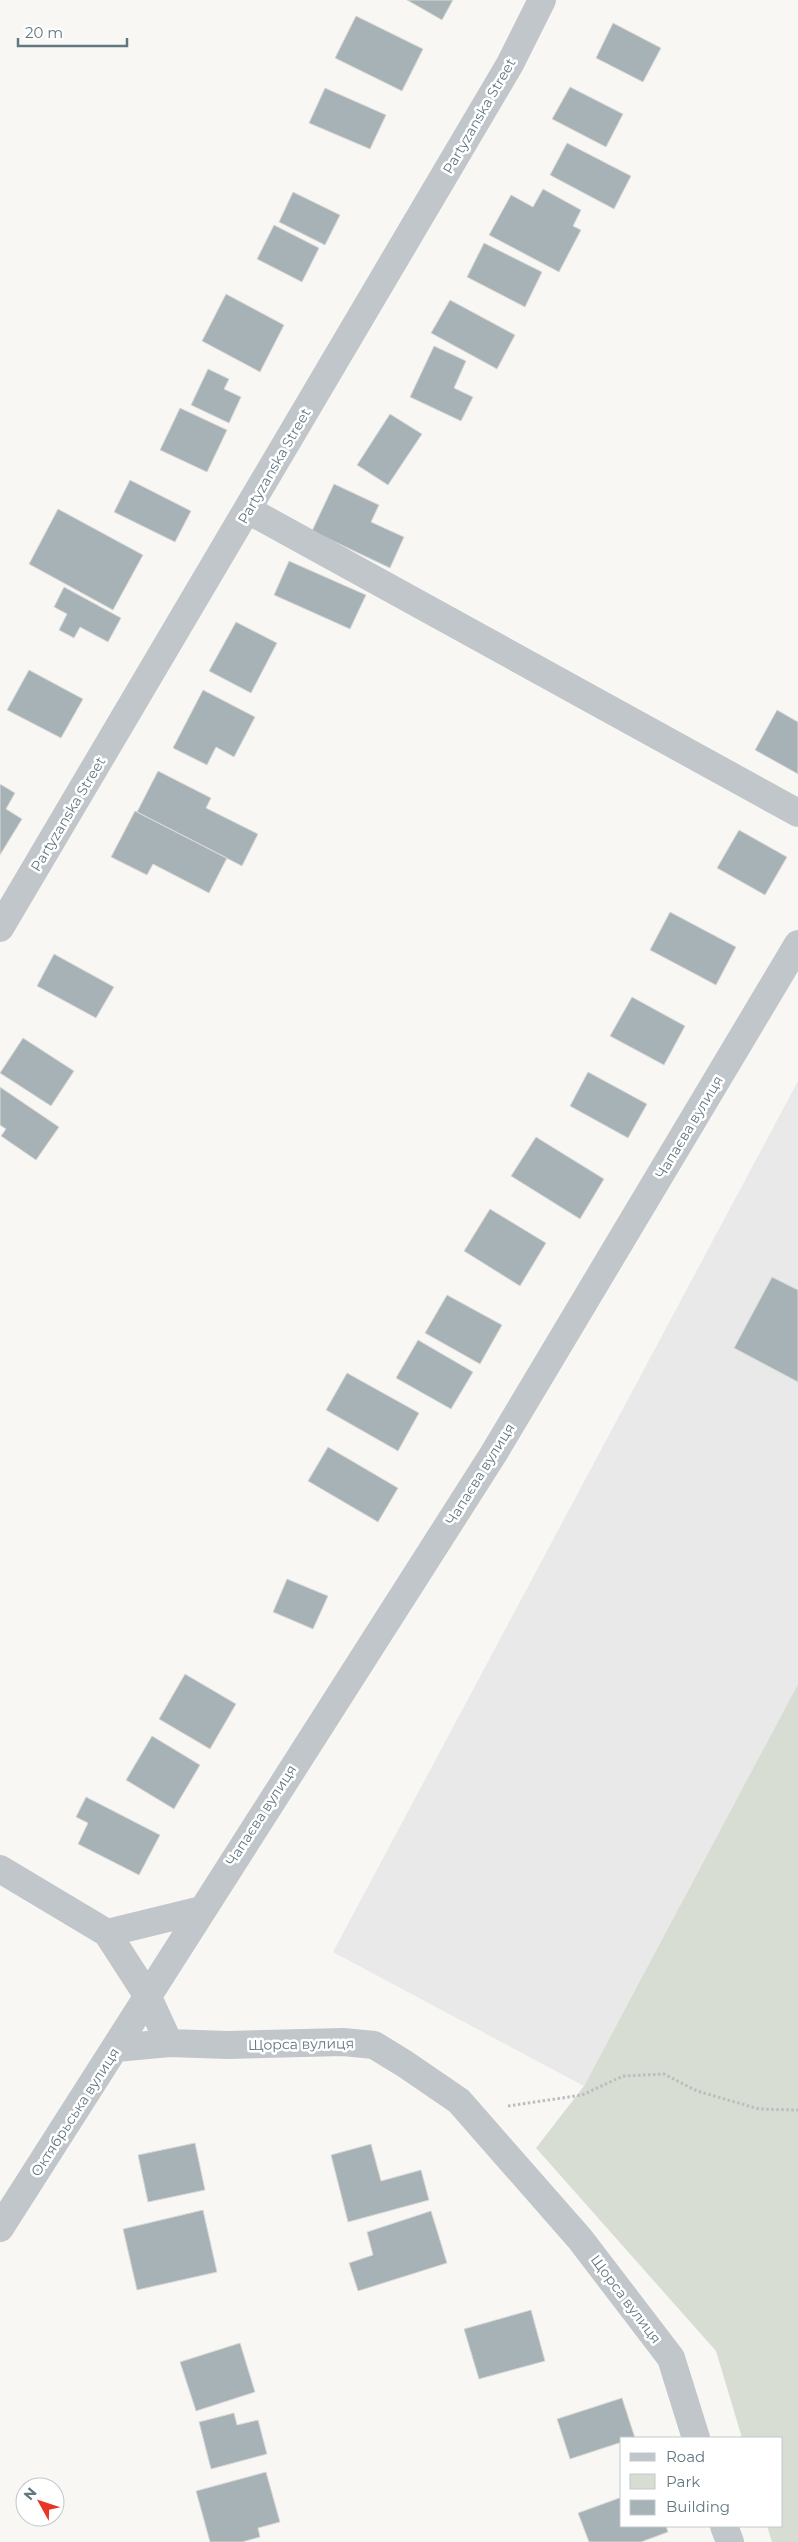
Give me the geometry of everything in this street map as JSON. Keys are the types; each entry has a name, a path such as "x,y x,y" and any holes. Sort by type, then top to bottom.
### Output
{"street":[{"name":"Partyzanska Street","path":"0,928 510,64 542,0"},
{"path":"248,510 798,813"},
{"name":"Чапаєва вулиця","path":"147,1995 494,1453 798,944"},
{"path":"0,1869 107,1933 147,1995 170,2043"},
{"path":"107,1933 201,1910"},
{"name":"Октябрьська вулиця","path":"0,2228 116,2048 147,1995"},
{"name":"Щорса вулиця","path":"116,2048 170,2043 228,2045 343,2042 374,2045 459,2101 580,2239 671,2358 696,2437"},
{"path":"724,2527 730,2542"}],"path":[{"path":"459,2101 506,2106 582,2095 623,2076 664,2074 697,2091 760,2109 798,2110"}],"shaded area":[{"path":"798,1081 798,1684 584,2086 333,1952"}],"green space":[{"path":"798,1684 798,2542 772,2542 767,2527 783,2527 783,2437 742,2437 716,2351 536,2148 584,2086"}],"building":[{"path":"407,0 453,0 442,20"},
{"path":"356,16 423,49 402,91 335,58"},
{"path":"613,23 661,48 643,82 596,58"},
{"path":"570,87 623,114 606,147 552,119"},
{"path":"325,88 386,115 370,149 309,123"},
{"path":"567,143 631,176 614,209 550,175"},
{"path":"543,189 581,210 573,226 581,230 559,272 489,235 511,195 533,207"},
{"path":"293,192 340,215 325,245 279,222"},
{"path":"274,225 319,248 302,282 257,259"},
{"path":"484,243 542,272 525,307 467,277"},
{"path":"226,294 284,325 260,372 202,341"},
{"path":"450,300 515,335 497,369 431,333"},
{"path":"434,346 466,361 454,388 473,397 461,421 410,397"},
{"path":"208,369 229,379 224,389 241,397 229,423 191,405"},
{"path":"180,408 227,430 207,472 160,450"},
{"path":"390,414 422,434 388,485 357,465"},
{"path":"130,480 191,511 175,542 114,512"},
{"path":"334,484 379,505 371,522 404,537 390,568 312,531"},
{"path":"58,509 143,555 113,610 29,564"},
{"path":"289,561 366,595 350,629 274,595"},
{"path":"64,587 121,618 108,642 80,627 74,638 59,630 67,614 54,607"},
{"path":"236,622 277,643 251,693 209,671"},
{"path":"29,670 83,699 61,738 7,710"},
{"path":"203,690 255,717 234,757 216,747 207,765 173,748"},
{"path":"777,710 798,722 798,774 755,750"},
{"path":"158,771 211,798 206,808 258,834 242,866 137,812"},
{"path":"0,784 15,793 6,809 22,819 0,855"},
{"path":"135,811 227,858 209,893 153,864 147,875 111,857"},
{"path":"739,830 787,857 765,895 717,868"},
{"path":"670,912 736,947 716,985 650,950"},
{"path":"54,954 114,987 96,1018 37,986"},
{"path":"632,997 685,1026 664,1065 610,1036"},
{"path":"23,1038 74,1071 51,1106 0,1073"},
{"path":"588,1072 647,1104 628,1138 570,1106"},
{"path":"0,1087 59,1127 36,1160 1,1136 6,1129 0,1125"},
{"path":"536,1137 604,1179 580,1219 511,1176"},
{"path":"490,1209 546,1243 520,1286 464,1251"},
{"path":"772,1277 798,1290 798,1382 734,1348"},
{"path":"447,1295 502,1325 480,1364 425,1333"},
{"path":"418,1340 473,1372 451,1409 396,1378"},
{"path":"347,1373 419,1413 398,1451 326,1410"},
{"path":"328,1447 398,1488 378,1522 308,1481"},
{"path":"287,1579 328,1596 313,1629 273,1612"},
{"path":"185,1674 236,1704 210,1749 159,1719"},
{"path":"152,1736 200,1765 174,1809 126,1780"},
{"path":"86,1797 160,1835 139,1875 78,1844 88,1823 76,1817"},
{"path":"195,2143 205,2190 148,2202 138,2155"},
{"path":"371,2144 381,2181 421,2170 429,2200 348,2222 331,2155"},
{"path":"203,2210 217,2272 137,2290 123,2229"},
{"path":"431,2211 447,2263 358,2291 349,2263 373,2255 367,2232"},
{"path":"531,2310 545,2361 479,2379 464,2329"},
{"path":"240,2343 255,2392 196,2411 180,2362"},
{"path":"622,2398 635,2437 620,2437 620,2443 570,2459 557,2419"},
{"path":"234,2413 237,2425 258,2420 267,2454 211,2469 199,2422"},
{"path":"266,2472 280,2522 258,2528 260,2537 242,2542 210,2542 196,2491"},
{"path":"620,2498 620,2527 666,2527 668,2532 641,2542 589,2542 578,2513"}]}
